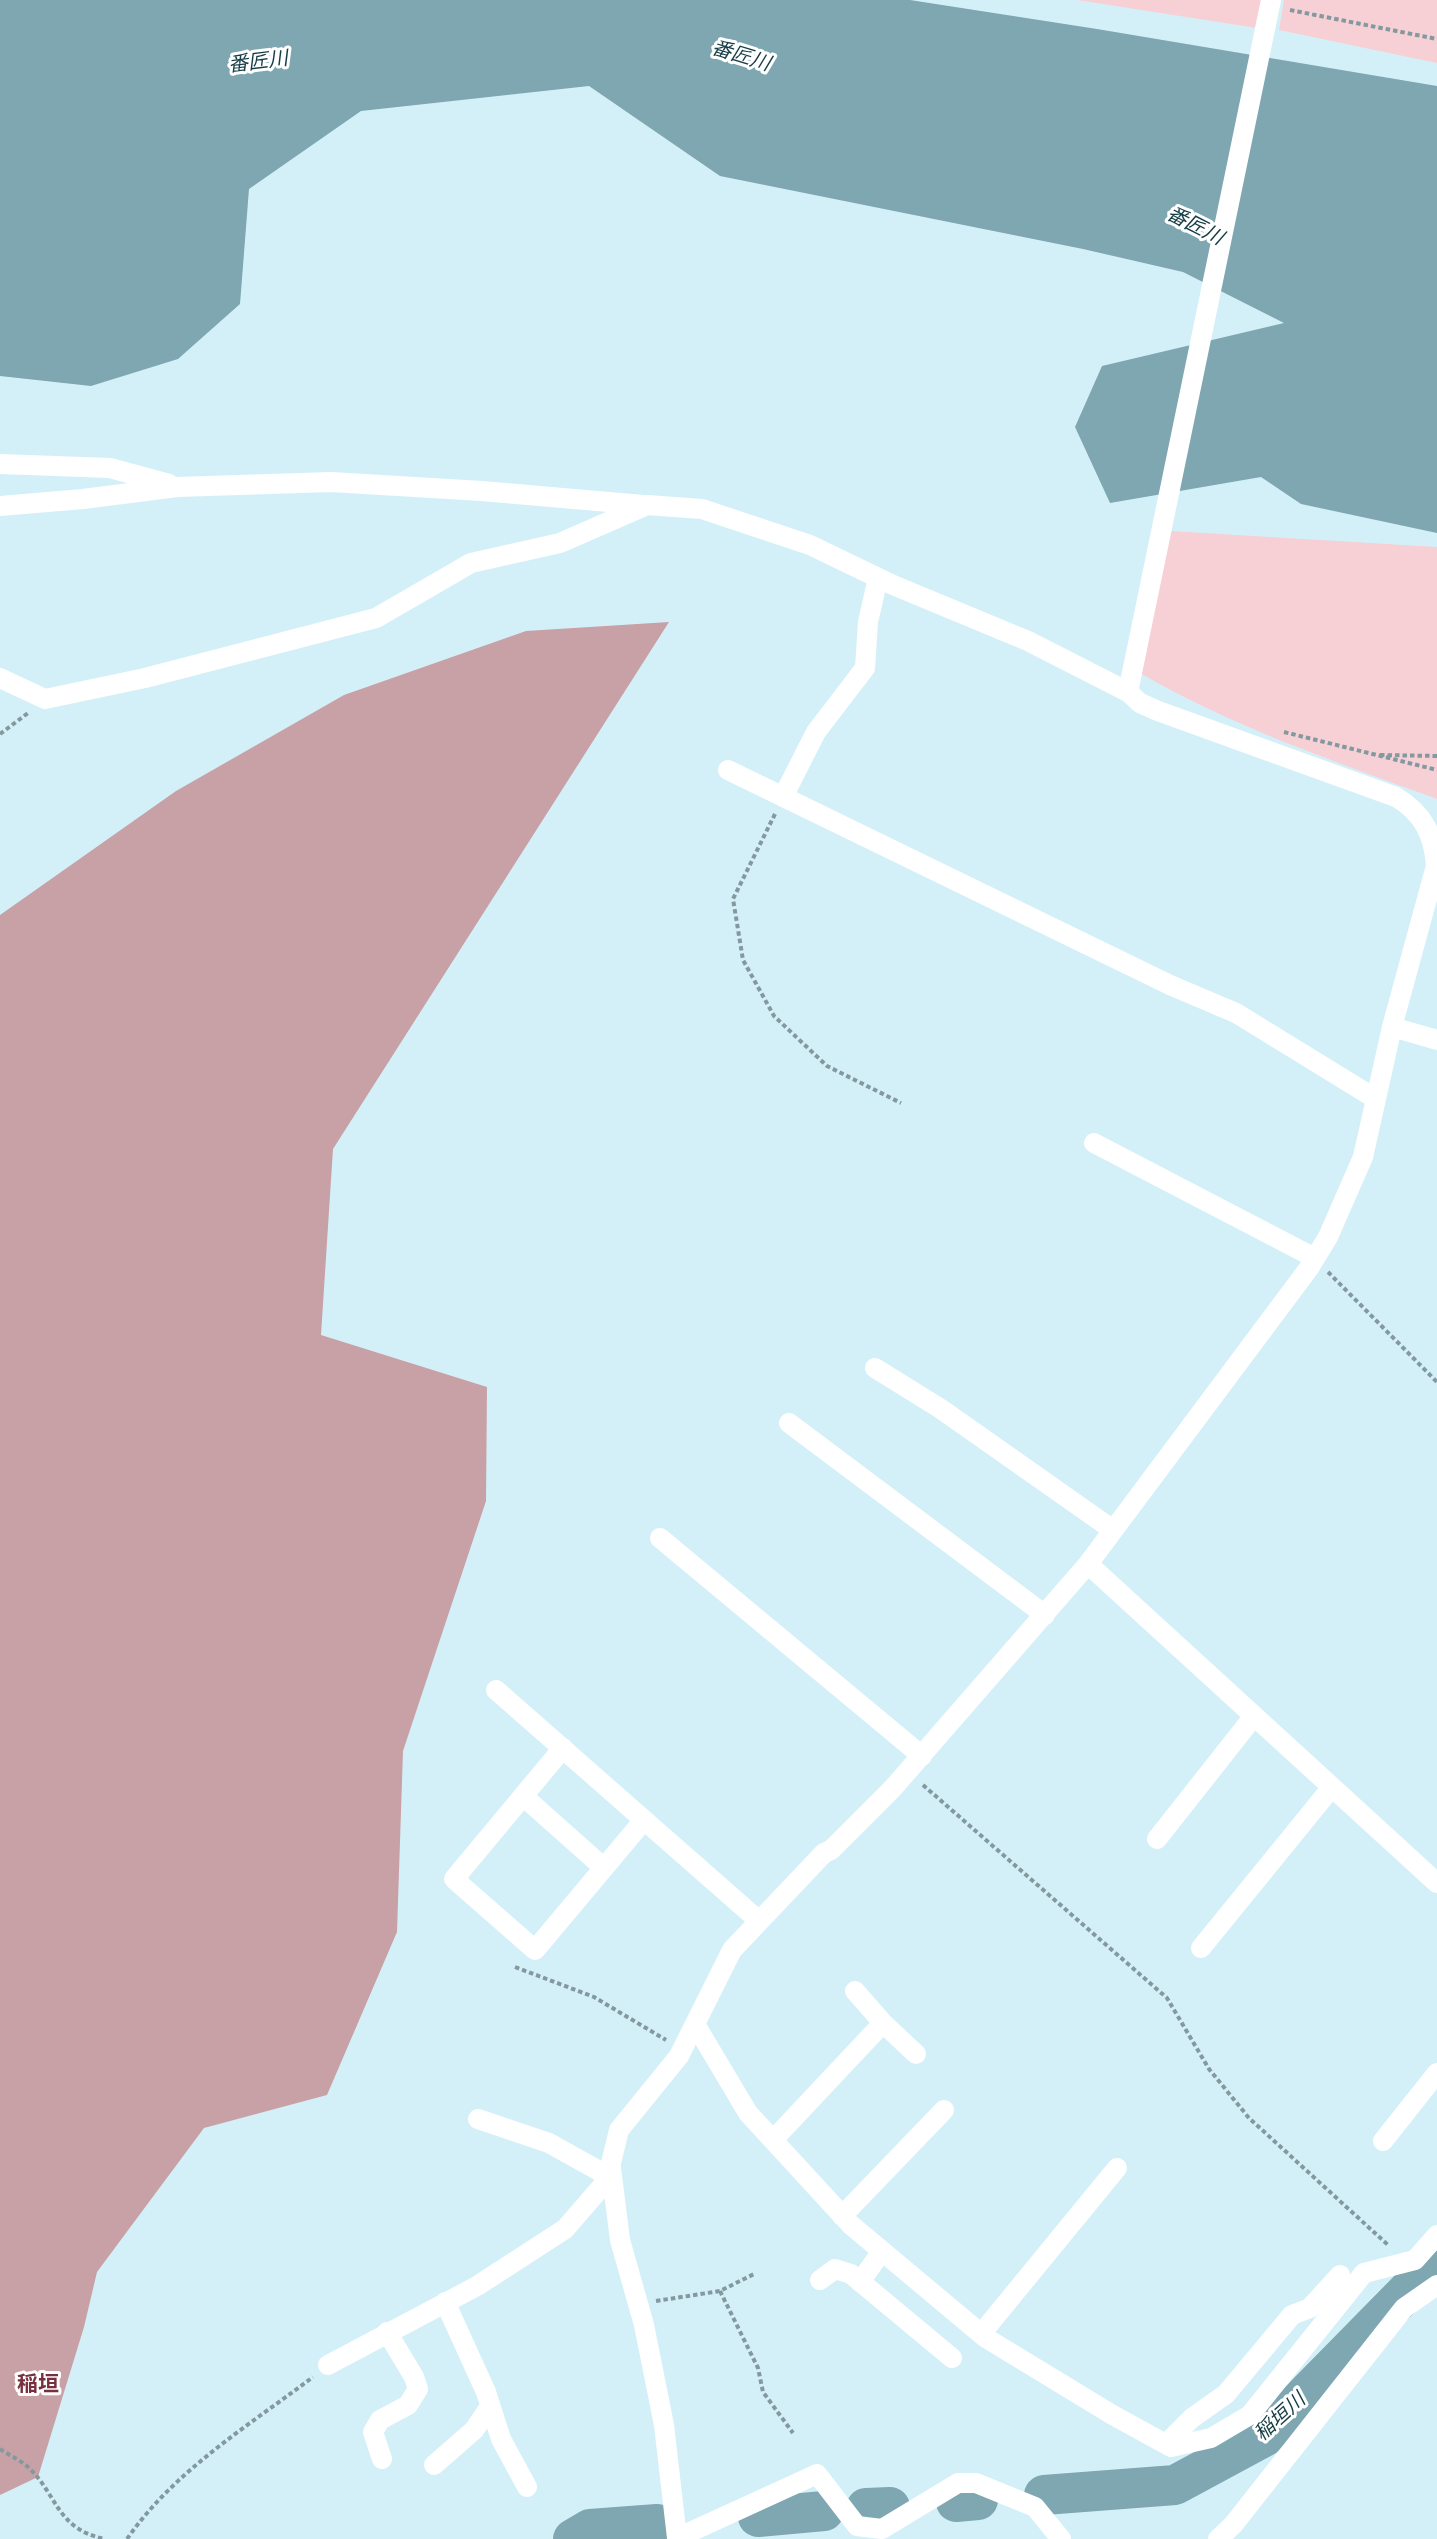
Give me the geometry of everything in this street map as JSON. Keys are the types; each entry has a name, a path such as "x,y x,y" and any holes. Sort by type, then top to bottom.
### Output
{"street":[{"path":"1128,692 1271,0"},
{"path":"0,464 110,468 177,487"},
{"path":"0,506 83,499 177,487 331,482 482,491 702,509 810,545 878,578 1028,641 1128,692 1140,703 1158,711 1396,797 1408,804 1427,824 1435,852 1436,866 1392,1027 1359,1167 1333,1227 1315,1258 1088,1564 1045,1616 922,1756 758,1920 732,1950 682,2050 619,2130 610,2170 620,2240 638,2304 664,2425 676,2539 817,2474 857,2526 882,2529 958,2483 976,2483 1035,2507 1061,2539"},
{"path":"0,678 45,699 145,678 376,618 471,563 560,543 647,505"},
{"path":"783,797 816,732 865,668 868,622 878,578"},
{"path":"728,770 1170,985 1236,1012 1376,1099"},
{"path":"1392,1027 1437,1040"},
{"path":"1094,1143 1315,1258"},
{"path":"875,1368 941,1409 1113,1530"},
{"path":"789,1423 1045,1616"},
{"path":"660,1538 922,1756"},
{"path":"1088,1564 1437,1883"},
{"path":"496,1690 758,1920"},
{"path":"1157,1839 1254,1716"},
{"path":"563,1748 454,1879 535,1950 644,1820"},
{"path":"1201,1948 1332,1787"},
{"path":"523,1796 604,1868"},
{"path":"855,1992 916,2054"},
{"path":"773,2140 883,2023"},
{"path":"695,2024 748,2114 842,2216 981,2334 1110,2414 1171,2447 1211,2438 1251,2415 1364,2273 1415,2260 1437,2235"},
{"path":"1383,2141 1437,2073"},
{"path":"842,2216 944,2110"},
{"path":"478,2118 549,2143 610,2170"},
{"path":"981,2334 1117,2168"},
{"path":"328,2365 477,2286 565,2229 610,2170"},
{"path":"860,2282 882,2251"},
{"path":"820,2280 835,2269 851,2274 952,2358"},
{"path":"1166,2444 1192,2418 1226,2394 1292,2315 1310,2308 1340,2275"},
{"path":"1218,2539 1233,2525 1404,2308 1437,2285"},
{"path":"445,2302 486,2392 489,2408 501,2439 527,2487"},
{"path":"382,2459 373,2432 380,2420 408,2405 418,2390 414,2377 387,2332"},
{"path":"434,2465 474,2430 489,2408"}],"path":[{"path":"1320,16 1437,39"},
{"path":"0,734 45,699"},
{"path":"1273,729 1437,770"},
{"path":"1373,754 1437,756"},
{"path":"783,797 733,899 743,960 774,1016 827,1066 901,1103"},
{"path":"1315,1258 1437,1382"},
{"path":"907,1772 1167,1998 1209,2069 1249,2118 1407,2262"},
{"path":"515,1967 594,1997 682,2050"},
{"path":"638,2304 720,2291 756,2272"},
{"path":"720,2291 758,2368 763,2392 793,2433"},
{"path":"127,2539 144,2515 177,2481 328,2365"},
{"path":"0,2449 28,2467 48,2492 61,2514 88,2535 105,2539"}],"shaded area":[{"path":"1077,0 1263,0 1257,28"},
{"path":"1284,0 1437,0 1437,63 1279,30"},
{"path":"1171,531 1437,547 1437,799 1248,727 1140,673"},
{"path":"669,622 333,1149 321,1335 487,1387 486,1501 403,1751 397,1932 327,2095 204,2128 97,2272 84,2327 38,2477 0,2495 0,915 176,791 344,695 526,631"}],"water":[{"name":"番匠川","path":"0,0 910,0 1437,86 1437,533 1301,504 1261,477 1110,503 1075,427 1102,366 1284,323 1183,272 1083,249 720,176 589,86 361,111 249,189 240,304 178,359 91,386 0,376"}],"waterway":[{"name":"稲垣川","path":"1044,2495 1175,2485 1264,2437 1437,2261"},
{"name":"稲垣川","path":"956,2502 978,2500"},
{"name":"稲垣川","path":"866,2508 890,2507"},
{"name":"稲垣川","path":"758,2517 824,2511"},
{"name":"稲垣川","path":"573,2539 590,2529 657,2524"}],"district":[{"name":"稲垣","path":"38,2385"}]}
